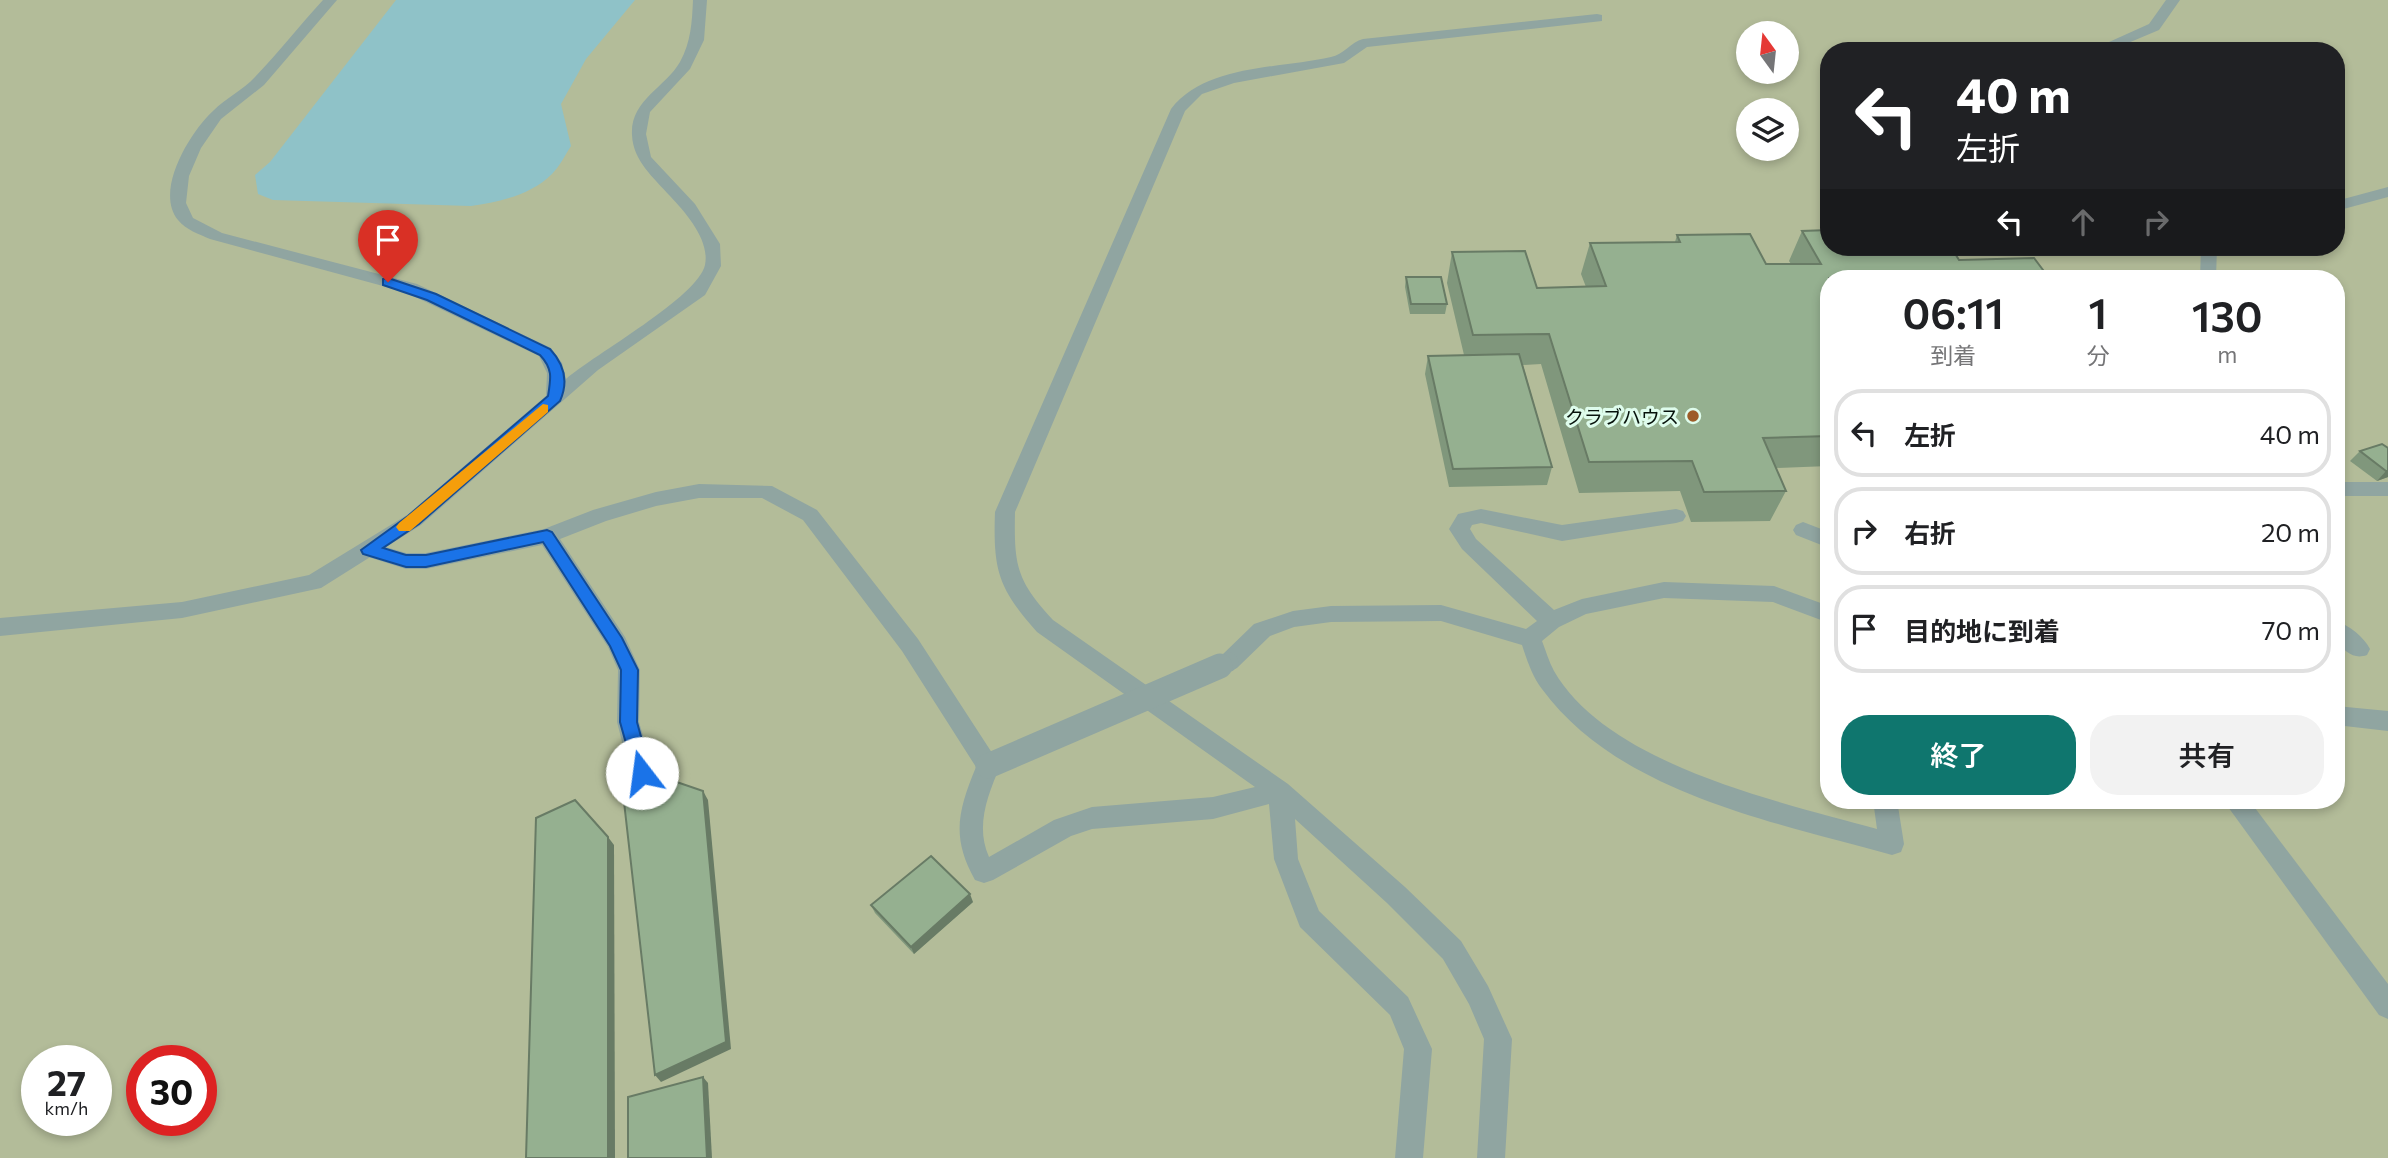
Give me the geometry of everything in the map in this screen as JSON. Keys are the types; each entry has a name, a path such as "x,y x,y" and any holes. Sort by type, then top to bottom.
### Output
{"street":[{"path":"330,0 258,82 217,115 203,131 179,181 176,200 181,214 192,225 216,236 411,288 545,352 556,363 558,375 555,398"},
{"path":"0,627 182,610 314,582 414,520 592,366 699,291 713,266 712,244 689,208 644,158 639,134 643,111 685,66 697,40 700,0"},
{"path":"2118,42 2154,27 2173,0"},
{"path":"1491,1158 1498,1039 1479,995 1452,950 1396,895 1280,792 1045,626 1019,597 1004,555 1005,512 1178,109 1197,91 1231,79 1339,60 1363,43 1371,41 1597,18"},
{"path":"2345,204 2388,192"},
{"path":"2345,489 2388,489"},
{"path":"369,550 406,561 426,561 547,536 645,502 698,491 765,491 810,514 893,624 988,766"},
{"path":"1551,621 1469,544 1459,529 1465,519 1481,516 1562,533 1676,516"},
{"path":"1803,530 1820,537"},
{"path":"547,536 617,643 629,670 628,722 642,773"},
{"path":"1530,639 1551,621 1582,607 1664,590 1774,594 1820,612"},
{"path":"1280,792 1213,808 1092,817 1063,828 984,872 972,855 971,807 988,766 1229,662 1262,631 1293,619 1331,614 1441,614 1530,639"},
{"path":"2345,637 2359,649 2345,647"},
{"path":"1530,639 1549,682 1590,727 1624,752 1659,770 1749,802 1892,844 1886,809"},
{"path":"2345,716 2388,721"},
{"path":"1280,792 1286,859 1309,919 1399,1006 1418,1049 1409,1158"},
{"path":"2242,809 2388,1006"}],"green space":[{"path":"0,0 2388,0 2388,1158 0,1158"}],"water":[{"path":"396,0 635,0 586,59 561,104 571,146 555,171 525,192 503,200 471,206 273,200 258,194 255,175 270,162"}],"building":[{"name":"クラブハウス","path":"1820,230 1820,256 1957,256 1959,260 2034,258 2043,270 1820,270 1820,436 1763,438 1786,491 1704,492 1692,461 1589,462 1549,334 1473,335 1452,252 1525,251 1537,288 1606,286 1590,243 1680,242 1677,235 1750,234 1766,264 1821,264 1802,231"},
{"path":"1406,277 1441,277 1447,304 1411,304"},
{"path":"1519,354 1552,467 1453,469 1428,356"},
{"path":"2382,444 2388,448 2388,471 2360,451"},
{"path":"665,778 703,791 726,1042 655,1075 623,793"},
{"path":"575,800 608,837 608,1158 526,1158 536,818"},
{"path":"931,856 970,894 911,947 871,905"},
{"path":"703,1077 707,1158 628,1158 628,1097"}],"slow traffic":[{"path":"404,527 543,409"}],"place":[{"name":"クラブハウス","path":"1693,416"}],"route":[{"path":"388,282 411,288 545,352 556,363 558,375 555,398 414,520 369,550 406,561 426,561 547,536 617,643 629,670 628,722 642,773"}]}
